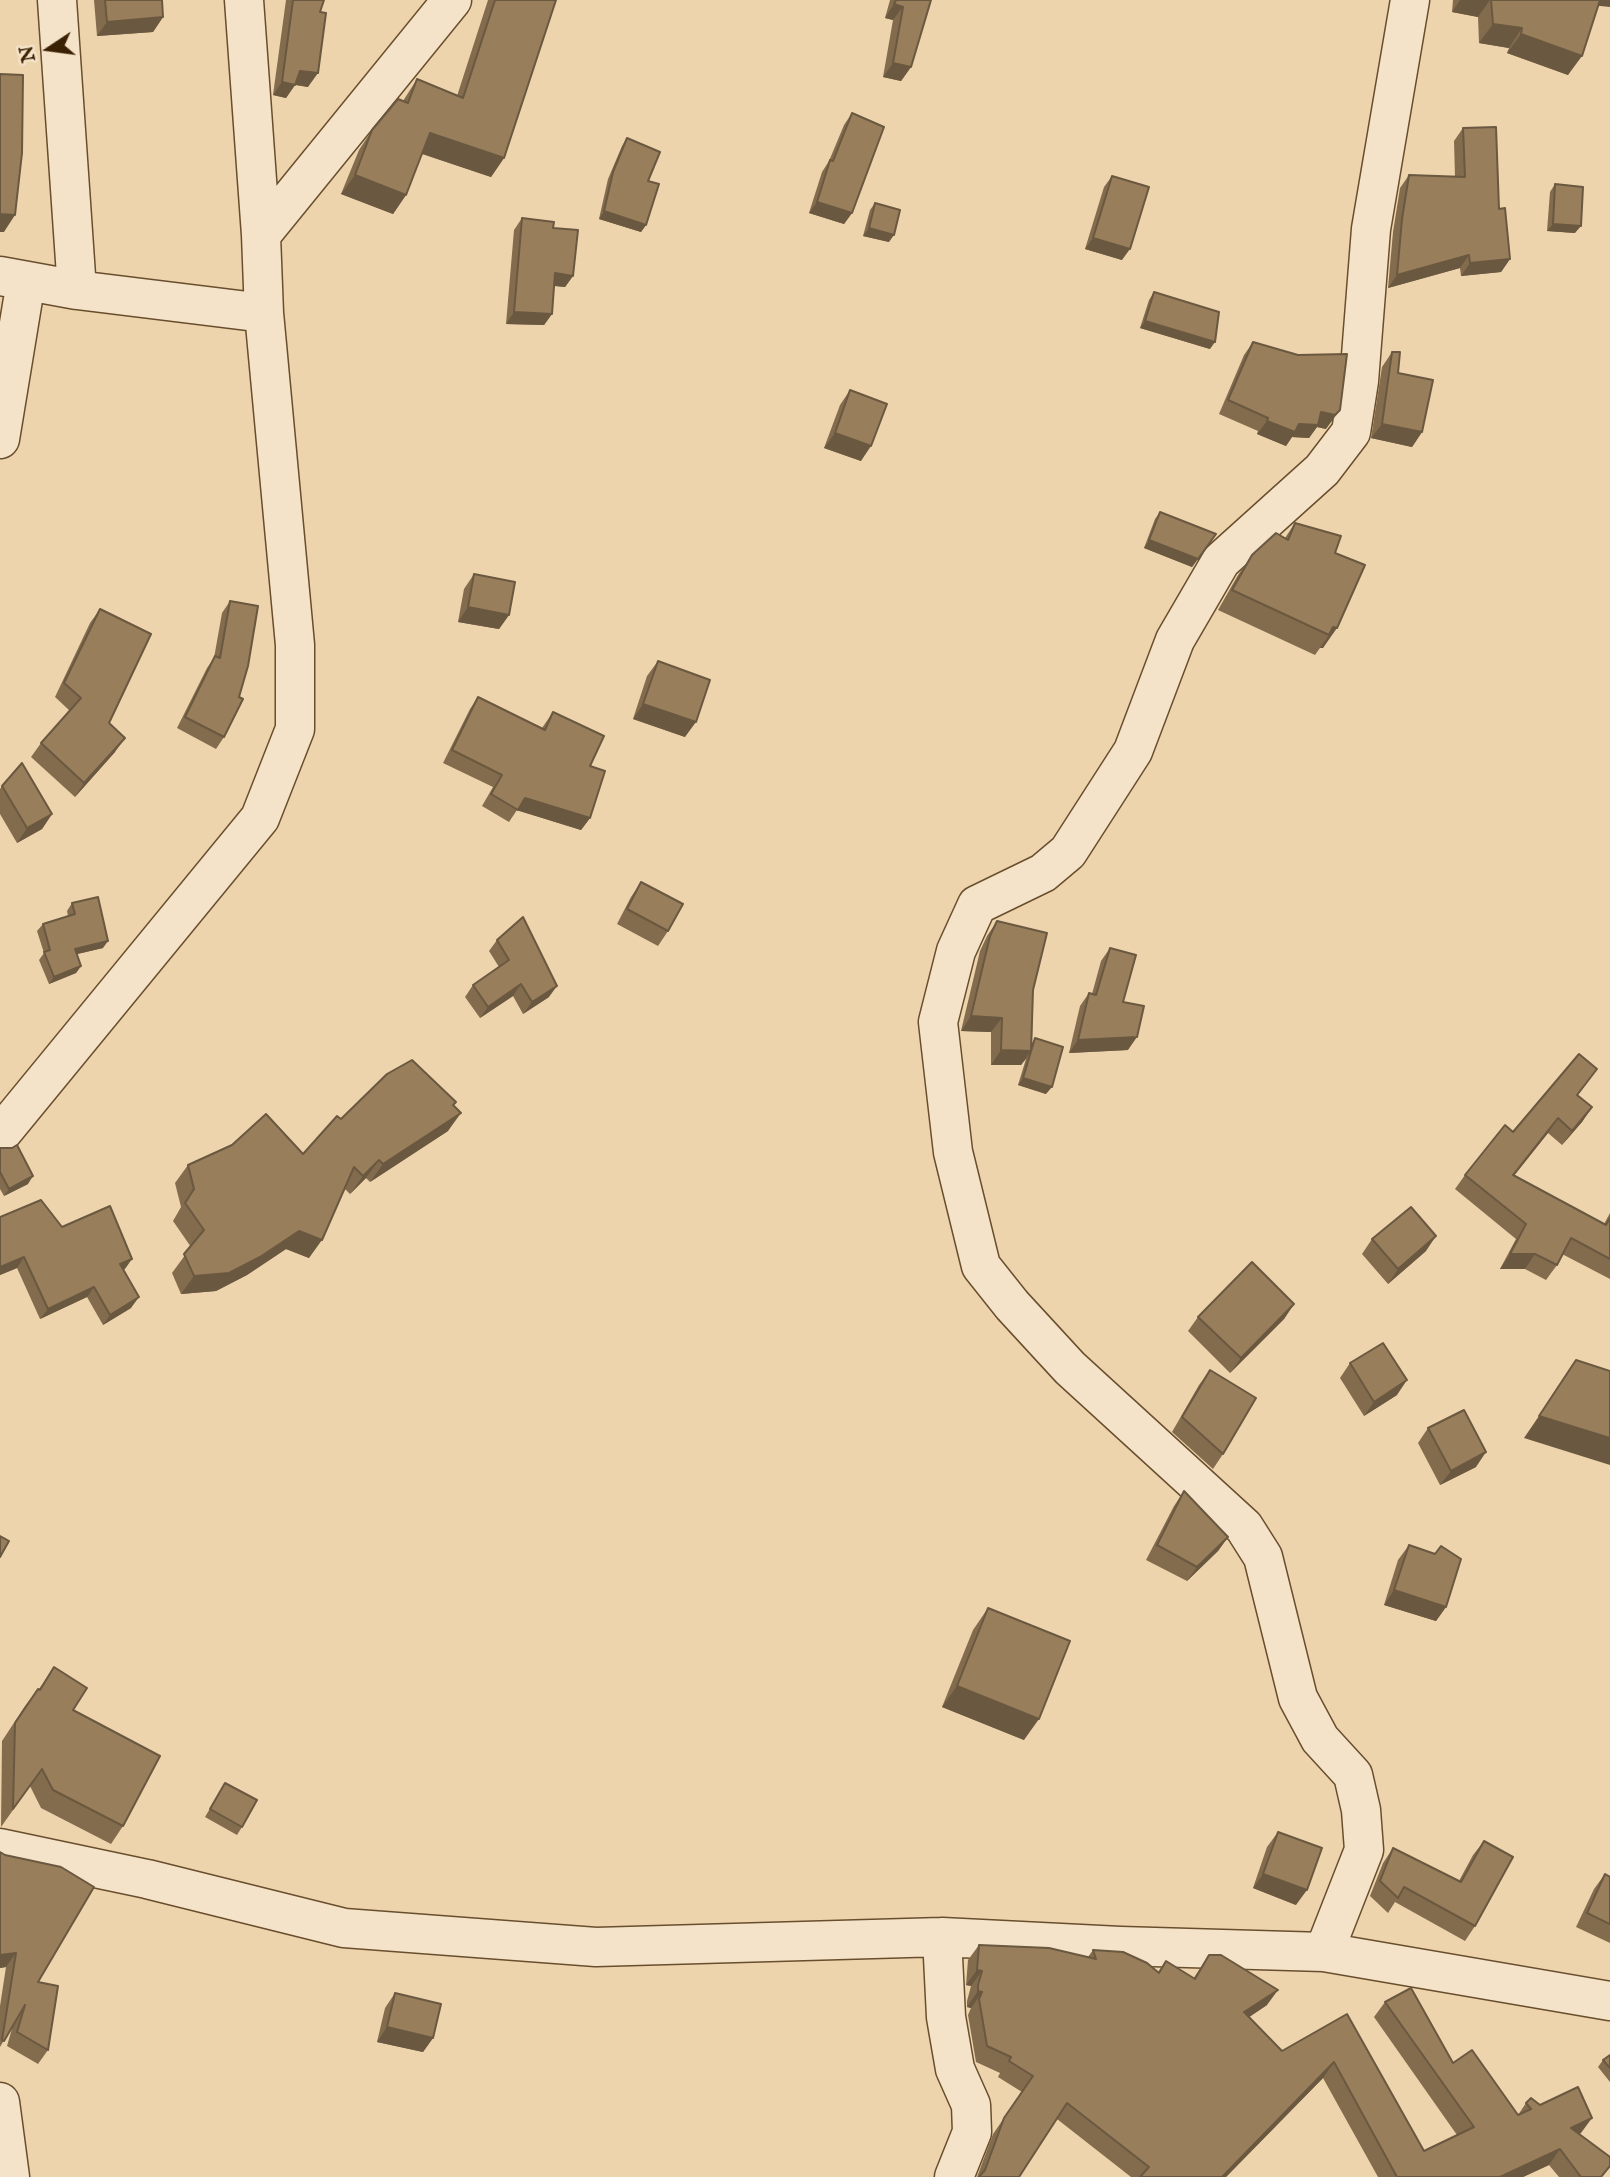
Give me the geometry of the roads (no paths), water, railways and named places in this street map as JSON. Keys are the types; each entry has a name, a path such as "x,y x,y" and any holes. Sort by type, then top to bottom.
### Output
{"street":[{"path":"57,0 77,290"},
{"path":"0,1135 260,818 295,729 295,645 264,313 244,0"},
{"path":"261,235 452,0"},
{"path":"1324,1952 1364,1850 1361,1810 1353,1775 1320,1739 1298,1698 1263,1557 1244,1527 1070,1368 1012,1305 981,1266 953,1152 938,1022 956,951 977,905 1043,873 1068,852 1133,751 1175,640 1221,561 1322,470 1351,432 1359,381 1371,229 1410,0"},
{"path":"0,439 13,279 77,290 264,313"},
{"path":"0,1848 147,1879 344,1928 596,1947 942,1937 1324,1952 1610,2001"},
{"path":"942,1937 946,2017 955,2069 971,2105 972,2132 954,2177"},
{"path":"0,2102 10,2177"}]}
